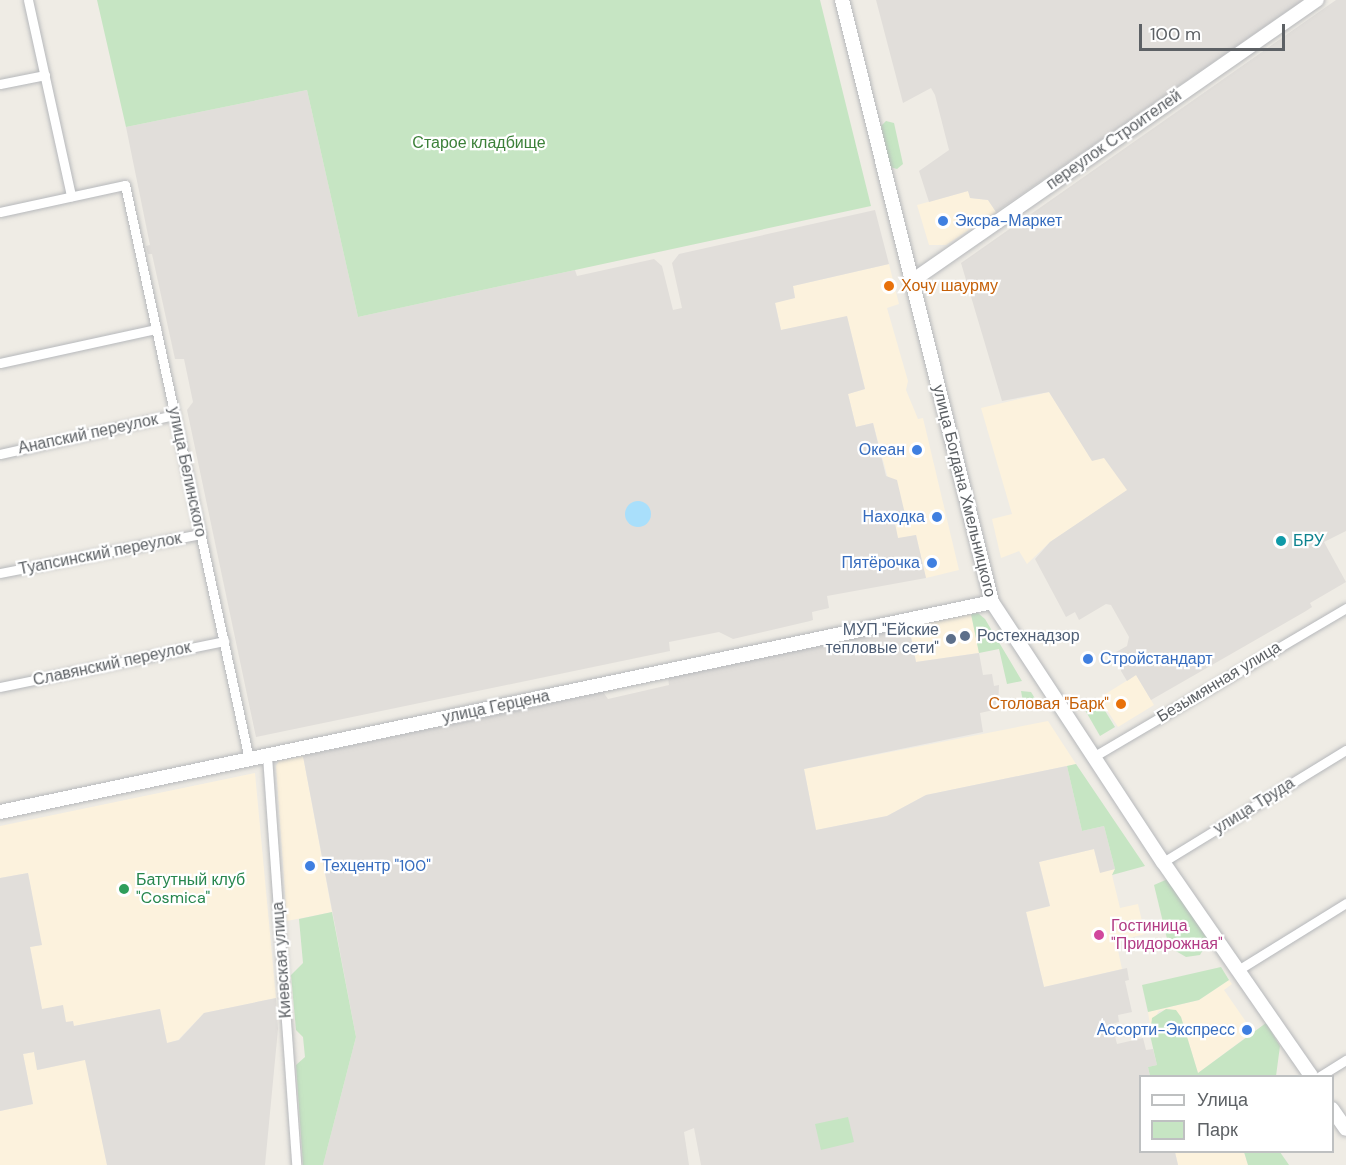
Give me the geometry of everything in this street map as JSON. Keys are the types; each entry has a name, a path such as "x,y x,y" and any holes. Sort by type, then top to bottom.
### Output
{"street":[{"path":"0,212 71,196 28,0"},
{"name":"улица Богдана Хмельницкого","path":"842,0 992,602 1093,758 1310,1075"},
{"name":"переулок Строителей","path":"912,281 1317,0"},
{"path":"0,84 45,75"},
{"name":"улица Белинского","path":"71,196 125,185 249,759"},
{"path":"0,363 156,329"},
{"name":"Анапский переулок","path":"0,454 175,415"},
{"name":"Туапсинский переулок","path":"0,573 201,534"},
{"name":"улица Герцена","path":"0,812 992,602"},
{"name":"Безымянная улица","path":"1093,758 1346,608"},
{"name":"Славянский переулок","path":"0,687 224,641"},
{"name":"улица Труда","path":"1163,862 1346,750"},
{"name":"Киевская улица","path":"267,756 296,1165"},
{"path":"1238,970 1346,903"},
{"path":"1323,1075 1346,1060"},
{"path":"1334,1111 1345,1127 1346,1140"}],"shaded area":[{"path":"876,0 1303,0 996,212 988,200 970,198 968,191 929,202 919,171 949,150 935,95 931,88 903,103"},
{"path":"1336,0 1346,0 1346,531 1324,542 1346,582 1310,603 1312,607 1306,611 1151,700 1136,675 1127,681 1121,671 1122,662 1116,652 1127,646 1129,637 1111,605 1106,604 1079,620 1075,612 1066,617 1035,559 1050,542 1127,490 1104,458 1092,461 1049,392 1002,401 961,263"},
{"path":"307,90 358,317 575,270 577,276 654,259 662,266 673,310 682,308 672,263 679,254 875,210 889,264 793,286 795,298 775,303 781,330 847,316 865,389 848,394 856,427 873,423 886,476 897,480 905,514 893,513 898,538 916,535 926,578 827,596 829,608 812,612 813,620 810,621 733,639 719,632 669,642 670,651 256,737 187,410 193,402 184,359 175,359 152,254 148,254 146,246 150,245 126,127"},
{"name":"Эксра-Маркет","path":"968,191 971,198 988,200 996,212 946,245 929,245 917,205"},
{"path":"889,264 899,304 887,308 908,381 906,390 918,419 923,418 959,570 926,578 916,535 898,539 892,513 897,512 873,423 856,427 848,394 865,389 847,317 781,330 775,302 795,298 793,286"},
{"path":"1049,392 1092,460 1104,457 1128,490 1050,542 1027,564 1019,551 1001,558 992,519 1012,514 981,408"},
{"path":"971,614 979,653 916,662 909,627"},
{"path":"909,627 916,662 979,653 983,675 992,674 994,686 999,685 998,709 980,713 983,732 804,769 816,830 887,816 926,795 1067,766 1082,831 1104,826 1115,869 1100,873 1094,849 1039,862 1050,906 1026,912 1044,987 1127,968 1129,980 1125,981 1132,1012 1118,1015 1119,1022 1112,1024 1117,1044 1143,1038 1146,1050 1153,1049 1157,1065 1148,1067 1150,1075 1139,1075 1139,1153 1175,1153 1178,1165 701,1165 694,1128 684,1132 689,1165 323,1165 356,1037 303,756 603,692 608,699 669,685 668,678"},
{"name":"Столовая \"Барк\"","path":"1136,675 1154,705 1118,727 1099,698"},
{"path":"1048,721 1076,764 926,795 887,816 816,830 804,769"},
{"path":"303,756 332,912 287,921 276,766 279,761"},
{"path":"255,773 276,998 204,1013 178,1040 167,1043 160,1009 74,1026 42,1009 30,947 41,945 28,873 0,878 0,826"},
{"path":"1094,849 1100,872 1115,869 1112,875 1120,908 1138,904 1145,934 1116,941 1122,969 1044,987 1026,912 1050,906 1039,862"},
{"path":"28,873 42,945 30,947 42,1009 63,1005 66,1022 73,1021 74,1026 160,1009 167,1043 179,1040 204,1013 276,998 278,1029 265,1165 107,1165 85,1060 37,1070 34,1052 23,1054 33,1104 0,1111 0,878"},
{"path":"1229,980 1232,984 1224,990 1253,1032 1198,1073 1181,1017 1170,1009 1159,1011 1150,1025 1148,1012 1199,1000"},
{"path":"34,1052 38,1070 86,1059 107,1165 0,1165 0,1111 33,1104 23,1054"},
{"path":"1175,1153 1244,1153 1248,1165 1178,1165"}],"green space":[{"name":"Старое кладбище","path":"97,0 820,0 871,206 358,317 307,90 126,127"},
{"path":"886,121 894,123 903,164 897,169 890,167 881,126"},
{"path":"978,613 985,619 1022,681 1007,684 999,649 979,653 971,614"},
{"path":"1021,691 1031,692 1039,705 1024,707"},
{"path":"1099,701 1115,727 1100,736 1085,710"},
{"path":"1076,764 1145,866 1112,875 1115,869 1104,826 1082,831 1067,766"},
{"path":"1170,878 1210,938 1200,955 1186,957 1169,947 1154,885"},
{"path":"332,912 356,1037 323,1165 303,1165 296,1065 305,1057 303,1037 296,1030 291,975 303,963 299,919"},
{"path":"1221,967 1229,980 1199,1000 1148,1012 1142,985"},
{"path":"1166,1009 1176,1010 1181,1017 1198,1073 1266,1023 1280,1046 1276,1075 1150,1075 1148,1067 1157,1065 1150,1035 1152,1018"},
{"path":"848,1117 854,1142 821,1150 815,1124"},
{"path":"1244,1153 1281,1153 1289,1165 1248,1165"}],"water":[{"path":"638,501 648,504 651,514 648,524 638,527 628,524 625,514 628,504"}],"place":[{"name":"Эксра-Маркет","path":"943,221"},
{"name":"Хочу шаурму","path":"889,286"},
{"name":"Океан","path":"917,450"},
{"name":"Находка","path":"937,517"},
{"name":"БРУ","path":"1281,541"},
{"name":"Пятёрочка","path":"932,563"},
{"name":"Ростехнадзор","path":"965,636"},
{"name":"МУП \"Ейские тепловые сети\"","path":"951,639"},
{"name":"Стройстандарт","path":"1088,659"},
{"name":"Столовая \"Барк\"","path":"1121,704"},
{"name":"Техцентр \"100\"","path":"310,866"},
{"name":"Батутный клуб \"Cosmica\"","path":"124,889"},
{"name":"Гостиница \"Придорожная\"","path":"1099,935"},
{"name":"Ассорти-Экспресс","path":"1247,1030"}]}
